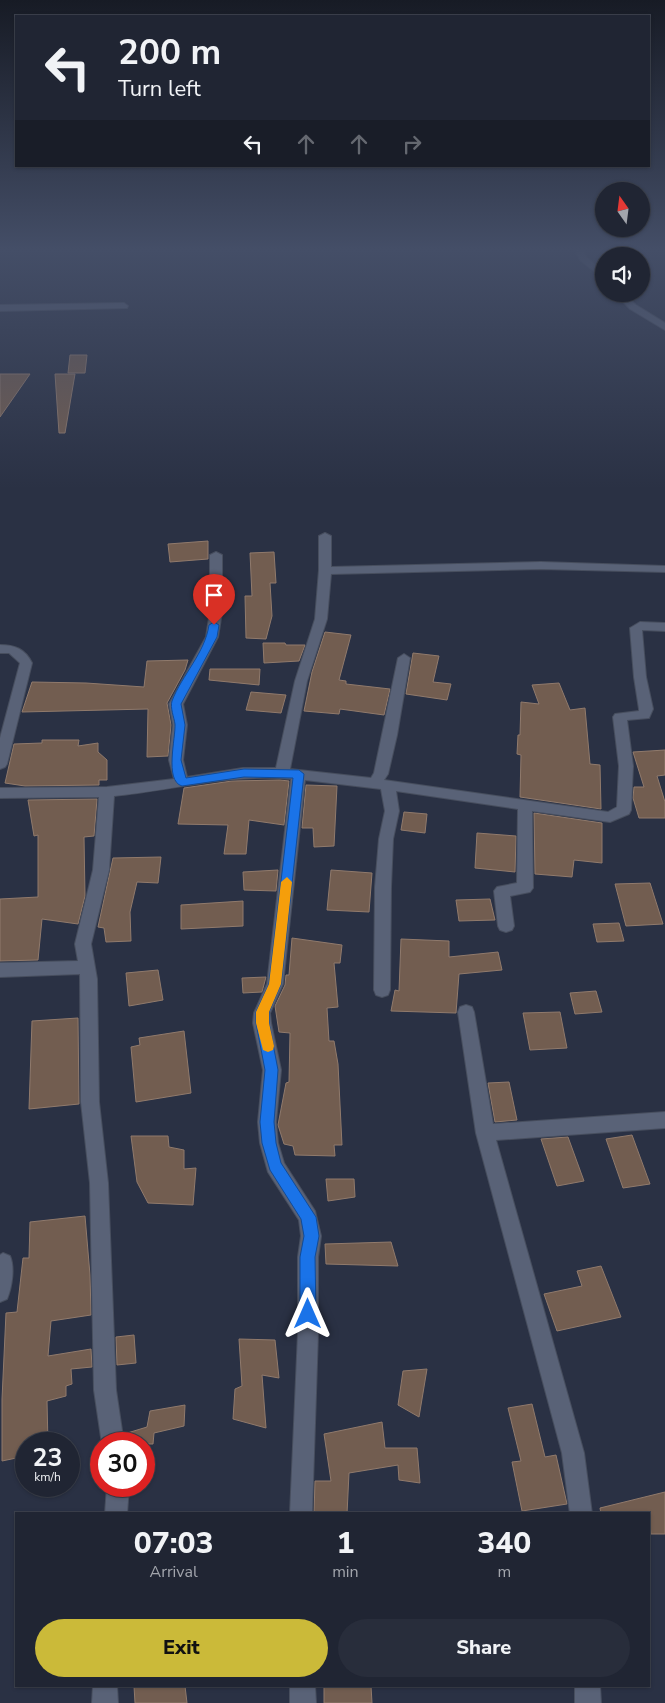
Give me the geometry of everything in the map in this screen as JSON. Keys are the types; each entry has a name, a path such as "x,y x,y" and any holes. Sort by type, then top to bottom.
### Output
{"street":[{"path":"301,1512 308,1333 308,1257 311,1236 308,1217 275,1166 269,1143 267,1122 272,1070 262,1023 262,1012 275,984 290,773 301,681 321,620 325,570 325,536"},
{"path":"182,783 176,760 180,725 176,704 212,637 216,612 216,555"},
{"path":"325,570 368,571 467,567 665,569"},
{"path":"0,793 107,792 244,773 290,773 610,817 624,810 626,766 620,717 626,714 644,715 646,709 640,677 636,628 640,626 665,628"},
{"path":"0,649 12,649 23,657 26,663 0,764"},
{"path":"382,990 383,887 386,839 392,811 381,785 381,774 404,658"},
{"path":"107,792 101,870 83,944 89,979 90,1102 98,1182 105,1390 111,1432"},
{"path":"506,926 502,891 525,888 525,804"},
{"path":"0,970 86,966"},
{"path":"466,1012 486,1133 573,1453 581,1512"},
{"path":"486,1133 665,1120"},
{"path":"0,1292 2,1263"},
{"path":"116,1512 118,1497"},
{"path":"104,1703 105,1687"},
{"path":"302,1687 303,1703"},
{"path":"587,1687 588,1703"}],"building":[{"path":"70,355 87,355 85,373 68,373"},
{"path":"0,374 30,374 0,417"},
{"path":"55,374 75,374 65,433 59,433"},
{"path":"208,541 208,559 170,562 168,544"},
{"path":"274,552 276,583 270,583 272,616 266,639 246,638 245,596 252,596 250,553"},
{"path":"325,632 351,635 339,680 346,681 346,684 390,689 384,715 340,709 339,714 304,711 312,672"},
{"path":"263,643 305,645 299,661 264,663"},
{"path":"413,653 439,656 433,682 451,684 447,700 406,694"},
{"path":"188,660 185,670 167,703 171,725 168,756 147,757 148,709 22,712 32,682 144,687 147,661"},
{"path":"210,669 260,669 259,685 209,680"},
{"path":"559,683 570,710 585,708 590,764 600,765 601,809 520,797 521,755 517,754 518,735 520,735 521,702 539,704 532,685"},
{"path":"251,692 286,695 281,713 246,710"},
{"path":"42,740 79,740 78,746 98,743 98,752 107,760 107,780 99,780 99,785 25,786 5,783 14,744 42,743"},
{"path":"665,750 665,775 657,776 665,802 665,818 639,818 633,798 634,787 644,787 633,752"},
{"path":"232,781 289,781 284,825 249,820 246,854 224,854 228,825 178,824 184,788"},
{"path":"306,785 337,786 334,846 314,847 313,828 302,828"},
{"path":"97,799 94,836 84,837 85,896 78,924 42,919 38,960 0,961 0,899 38,897 38,835 34,836 28,800"},
{"path":"404,812 427,814 425,833 401,830"},
{"path":"534,813 602,823 602,863 574,860 572,877 535,874"},
{"path":"477,833 516,836 515,872 475,868"},
{"path":"161,857 158,883 137,882 130,912 131,941 106,942 104,928 98,927 113,858"},
{"path":"278,870 276,891 244,890 243,872"},
{"path":"331,870 372,873 369,912 327,910"},
{"path":"650,883 663,924 626,926 615,884"},
{"path":"490,899 495,920 459,921 456,900"},
{"path":"243,901 243,926 181,929 181,905"},
{"path":"619,923 624,941 597,942 593,924"},
{"path":"292,938 342,945 340,963 334,963 338,1007 327,1008 329,1041 334,1041 338,1064 342,1145 334,1145 335,1156 295,1155 293,1146 284,1144 278,1125 286,1083 289,1082 290,1033 279,1032 275,1006 285,985 286,975 289,975"},
{"path":"401,939 449,941 449,957 498,952 502,970 459,974 456,1013 391,1011 395,990 399,991"},
{"path":"158,970 163,1000 129,1006 126,973"},
{"path":"266,977 262,992 243,993 242,978"},
{"path":"596,991 602,1012 575,1014 570,993"},
{"path":"560,1012 567,1048 530,1050 523,1013"},
{"path":"78,1018 79,1104 29,1109 32,1021"},
{"path":"184,1031 191,1093 136,1102 131,1047 140,1045 139,1038"},
{"path":"509,1082 517,1120 495,1122 488,1083"},
{"path":"632,1135 650,1184 623,1188 606,1139"},
{"path":"131,1136 168,1136 169,1147 184,1150 184,1169 196,1168 193,1205 148,1203 137,1182"},
{"path":"568,1137 584,1181 557,1186 541,1139"},
{"path":"326,1179 354,1179 355,1197 328,1201"},
{"path":"85,1216 91,1315 51,1321 48,1356 91,1349 92,1367 71,1369 72,1384 66,1386 66,1396 47,1401 48,1432 15,1432 15,1458 2,1461 2,1399 6,1313 17,1312 23,1258 29,1258 30,1222"},
{"path":"391,1242 398,1266 326,1264 325,1244"},
{"path":"601,1266 621,1317 557,1331 544,1294 582,1286 577,1271"},
{"path":"134,1335 136,1363 117,1365 116,1337"},
{"path":"239,1339 275,1340 279,1378 262,1375 266,1428 233,1419 235,1389 242,1386"},
{"path":"427,1369 419,1417 398,1405 403,1371"},
{"path":"532,1404 545,1457 556,1455 567,1504 522,1511 512,1462 521,1461 508,1408"},
{"path":"185,1405 184,1426 155,1433 131,1432 147,1427 150,1411"},
{"path":"382,1422 385,1448 417,1448 420,1483 399,1480 398,1465 349,1473 347,1512 314,1512 315,1481 331,1481 324,1434"},
{"path":"665,1492 665,1534 651,1534 650,1512 601,1512 600,1508"},
{"path":"134,1687 185,1687 187,1703 135,1703"},
{"path":"324,1687 371,1687 372,1703 324,1703"}],"slow traffic":[{"path":"268,1046 262,1023 262,1012 275,984 287,882"}],"route":[{"path":"214,625 212,637 176,704 180,725 176,760 182,783 244,773 299,774 275,984 262,1012 262,1023 272,1070 267,1122 269,1143 275,1166 308,1217 311,1236 308,1257 308,1314"}]}
